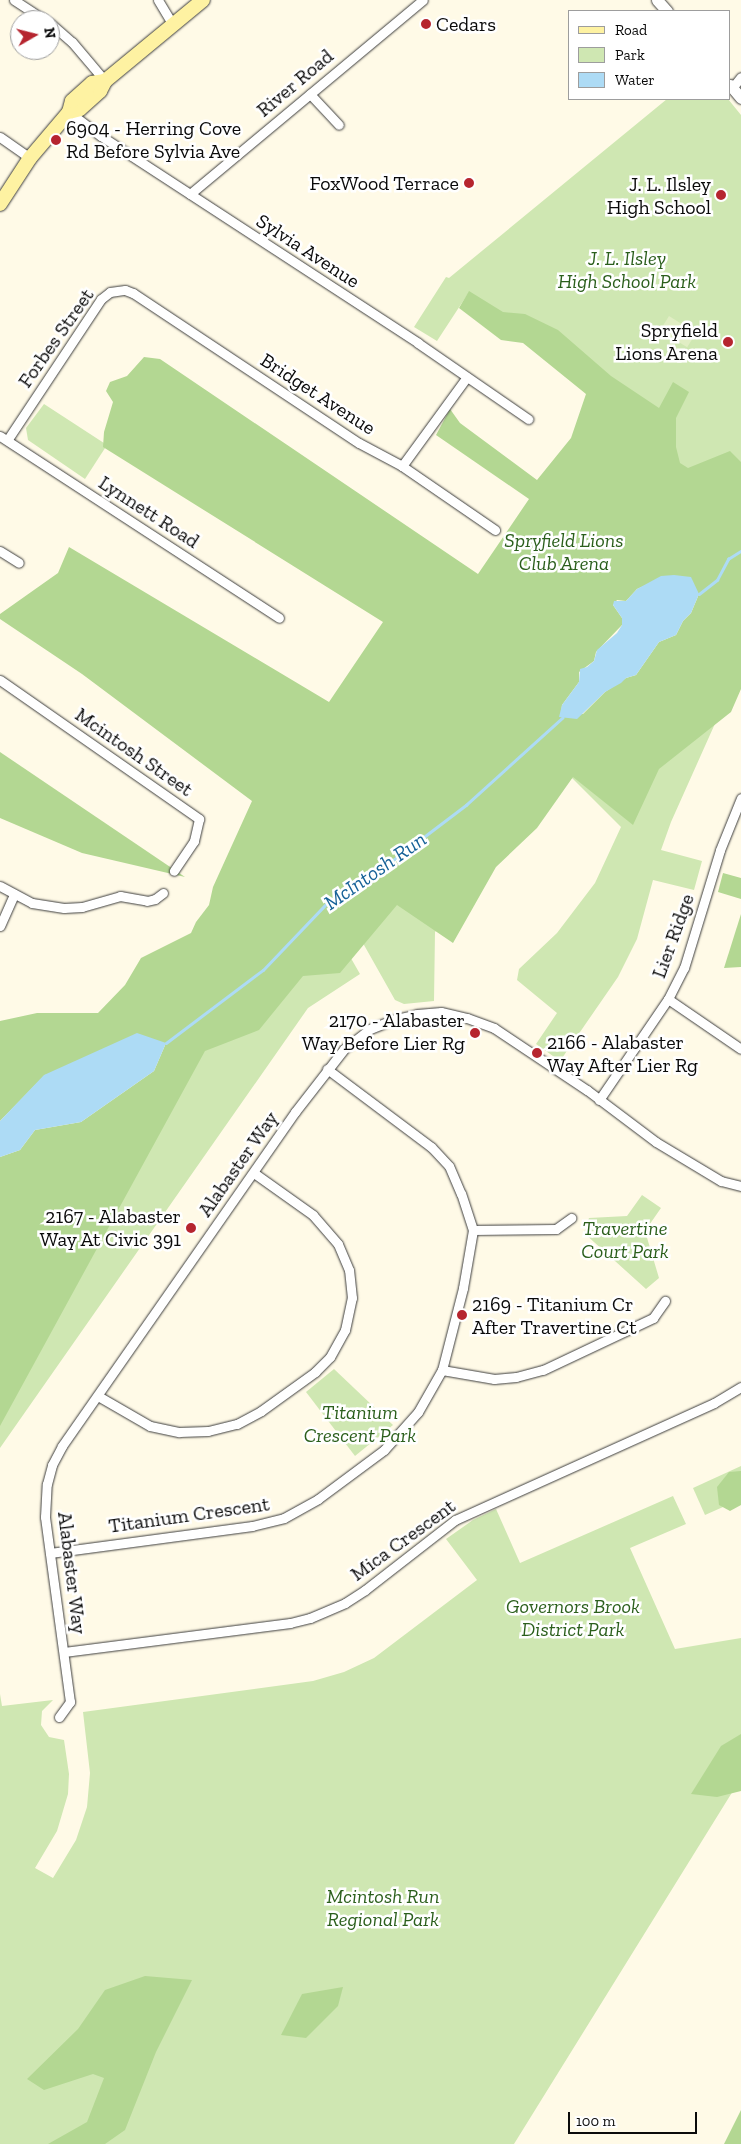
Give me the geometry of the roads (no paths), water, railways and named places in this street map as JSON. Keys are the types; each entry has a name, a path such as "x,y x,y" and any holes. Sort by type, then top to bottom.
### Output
{"main road":[{"path":"0,204 30,158 69,112 72,101 92,83 105,81 203,0"}],"street":[{"path":"14,0 30,10"},
{"path":"158,0 173,25"},
{"name":"River Road","path":"190,194 423,0"},
{"path":"657,0 666,10"},
{"path":"60,32 72,42 105,81"},
{"path":"741,77 731,86 741,98"},
{"path":"310,94 339,125"},
{"name":"Sylvia Avenue","path":"69,112 467,377 528,420"},
{"path":"0,137 30,158"},
{"name":"Forbes Street","path":"4,437 101,299 109,292 121,290"},
{"name":"Bridget Avenue","path":"121,290 134,293 359,443 402,466 496,530"},
{"path":"402,466 467,377"},
{"name":"Lynnett Road","path":"4,437 46,468 279,618"},
{"path":"0,552 19,563"},
{"name":"Mcintosh Street","path":"0,680 199,820 194,841 174,871"},
{"name":"Lier Ridge","path":"599,1100 668,999 684,968 720,850 741,798"},
{"path":"0,886 32,903 64,908 82,907 120,896 147,901 163,893"},
{"path":"0,926 14,895"},
{"path":"668,999 741,1049"},
{"name":"Alabaster Way","path":"60,1717 70,1702 45,1517 47,1484 52,1465 62,1446 327,1069 344,1049 370,1029 392,1020 417,1014 440,1012 494,1028 599,1100 656,1142 721,1181 741,1186"},
{"path":"327,1069 431,1147 449,1166 473,1230 556,1229 571,1218"},
{"path":"98,1396 150,1426 179,1432 208,1431 237,1424 262,1411 315,1372 330,1357 345,1330 352,1298 349,1270 338,1244 313,1214 254,1173"},
{"name":"Titanium Crescent","path":"50,1553 252,1526 284,1518 318,1499 384,1450 418,1412 442,1370 463,1288 473,1230"},
{"path":"442,1370 494,1378 516,1377 543,1370 652,1318 665,1301"},
{"name":"Mica Crescent","path":"64,1652 290,1623 310,1618 345,1603 365,1590 455,1520 714,1403 741,1387"}],"water":[{"path":"661,576 691,577 699,594 691,613 683,621 676,635 659,642 636,675 626,678 605,692 577,719 559,717 562,705 579,682 580,669 587,667 594,661 597,650 617,633 622,625 622,618 613,605 614,601 626,601 637,589"},
{"path":"137,1033 166,1043 154,1071 81,1122 35,1130 20,1150 0,1157 0,1121 44,1075"}],"waterway":[{"name":"McIntosh Run","path":"699,594 717,580 728,559 741,551"},
{"name":"McIntosh Run","path":"166,1043 263,970 329,901 396,858 466,805 562,718"}],"place":[{"name":"Cedars","path":"426,24"},
{"name":"6904 - Herring Cove Rd Before Sylvia Ave","path":"56,140"},
{"name":"FoxWood Terrace","path":"469,183"},
{"name":"J. L. Ilsley High School","path":"721,195"},
{"name":"Spryfield Lions Arena","path":"728,342"},
{"name":"2170 - Alabaster Way Before Lier Rg","path":"475,1033"},
{"name":"2166 - Alabaster Way After Lier Rg","path":"537,1053"},
{"name":"2167 - Alabaster Way At Civic 391","path":"191,1228"},
{"name":"2169 - Titanium Cr After Travertine Ct","path":"462,1315"}],"park label":[{"name":"J. L. Ilsley High School Park","path":"627,270"},
{"name":"Spryfield Lions Club Arena","path":"564,552"},
{"name":"Travertine Court Park","path":"625,1240"},
{"name":"Titanium Crescent Park","path":"360,1424"},
{"name":"Governors Brook District Park","path":"573,1618"},
{"name":"Mcintosh Run Regional Park","path":"383,1908"}]}
